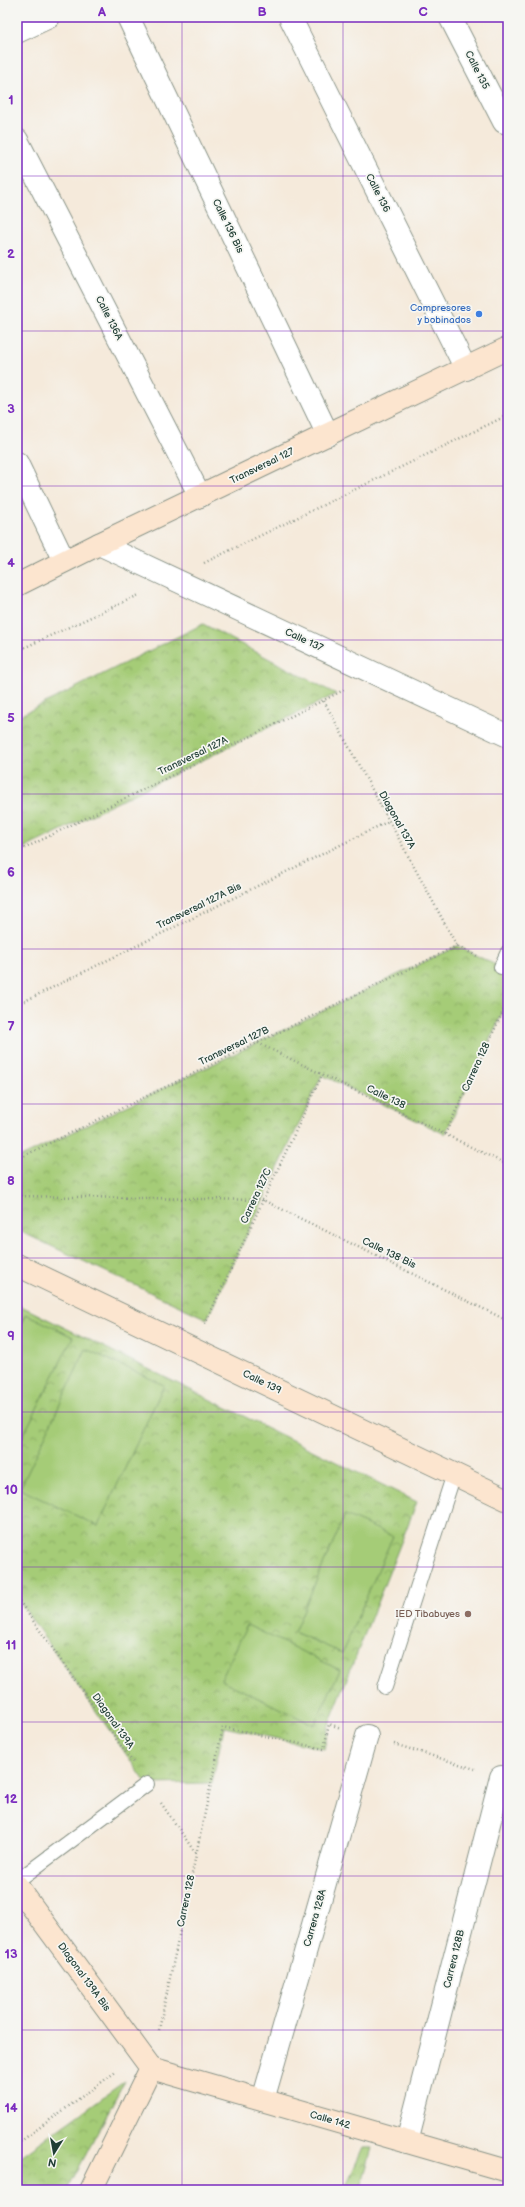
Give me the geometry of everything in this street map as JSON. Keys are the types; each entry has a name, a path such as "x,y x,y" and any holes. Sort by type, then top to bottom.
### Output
{"main road":[{"name":"Transversal 127","path":"17,585 99,544 508,348"},
{"name":"Calle 139","path":"17,1265 508,1500"},
{"name":"Diagonal 139A Bis","path":"17,1886 146,2061"},
{"name":"Calle 142","path":"146,2061 263,2100 508,2171"},
{"path":"91,2190 146,2061"}],"street":[{"path":"17,32 49,17"},
{"name":"Calle 136 Bis","path":"128,17 328,435"},
{"name":"Calle 136","path":"290,17 466,368"},
{"name":"Calle 135","path":"450,17 506,122"},
{"name":"Calle 136A","path":"17,140 200,496"},
{"path":"17,463 64,562"},
{"name":"Calle 137","path":"99,544 508,736"},
{"name":"Carrera 128A","path":"263,2100 367,1736"},
{"name":"Carrera 128B","path":"407,2142 501,1777"}],"lane":[{"path":"501,967 508,952"},
{"path":"385,1687 454,1474"},
{"path":"17,1881 148,1784"}],"path":[{"path":"17,651 172,578 508,415"},
{"name":"Transversal 127A","path":"17,852 376,674"},
{"name":"Diagonal 137A","path":"324,701 457,946"},
{"name":"Transversal 127A Bis","path":"17,1005 389,821"},
{"name":"Transversal 127B","path":"17,1159 457,946"},
{"name":"Carrera 128","path":"445,1134 508,1001"},
{"name":"Calle 138","path":"258,1043 508,1165"},
{"name":"Carrera 127C","path":"204,1324 322,1075"},
{"path":"17,1196 263,1200"},
{"name":"Calle 138 Bis","path":"263,1200 508,1321"},
{"name":"Diagonal 139A","path":"17,1598 196,1854"},
{"name":"Carrera 128","path":"146,2061 196,1854 223,1727 324,1749 329,1724 367,1736"},
{"path":"367,1736 501,1777"},
{"path":"17,2144 146,2061"}],"green space":[{"path":"203,624 336,694 17,852 17,717"},
{"path":"457,946 508,971 508,1001 445,1134 322,1075 207,1319 17,1230 17,1159"},
{"path":"17,1304 417,1502 329,1724 324,1749 224,1727 212,1783 147,1784 17,1598"},
{"path":"26,1314 73,1337 21,1440 17,1438 17,1332"},
{"path":"86,1349 164,1385 98,1526 20,1489"},
{"path":"345,1515 393,1536 342,1653 294,1632"},
{"path":"247,1625 340,1670 314,1725 221,1680"},
{"path":"125,2081 67,2190 17,2190 17,2159"},
{"path":"363,2148 372,2148 360,2190 344,2190"}],"place":[{"name":"Compresores y bobinados","path":"479,314"},
{"name":"IED Tibabuyes","path":"468,1614"}]}
